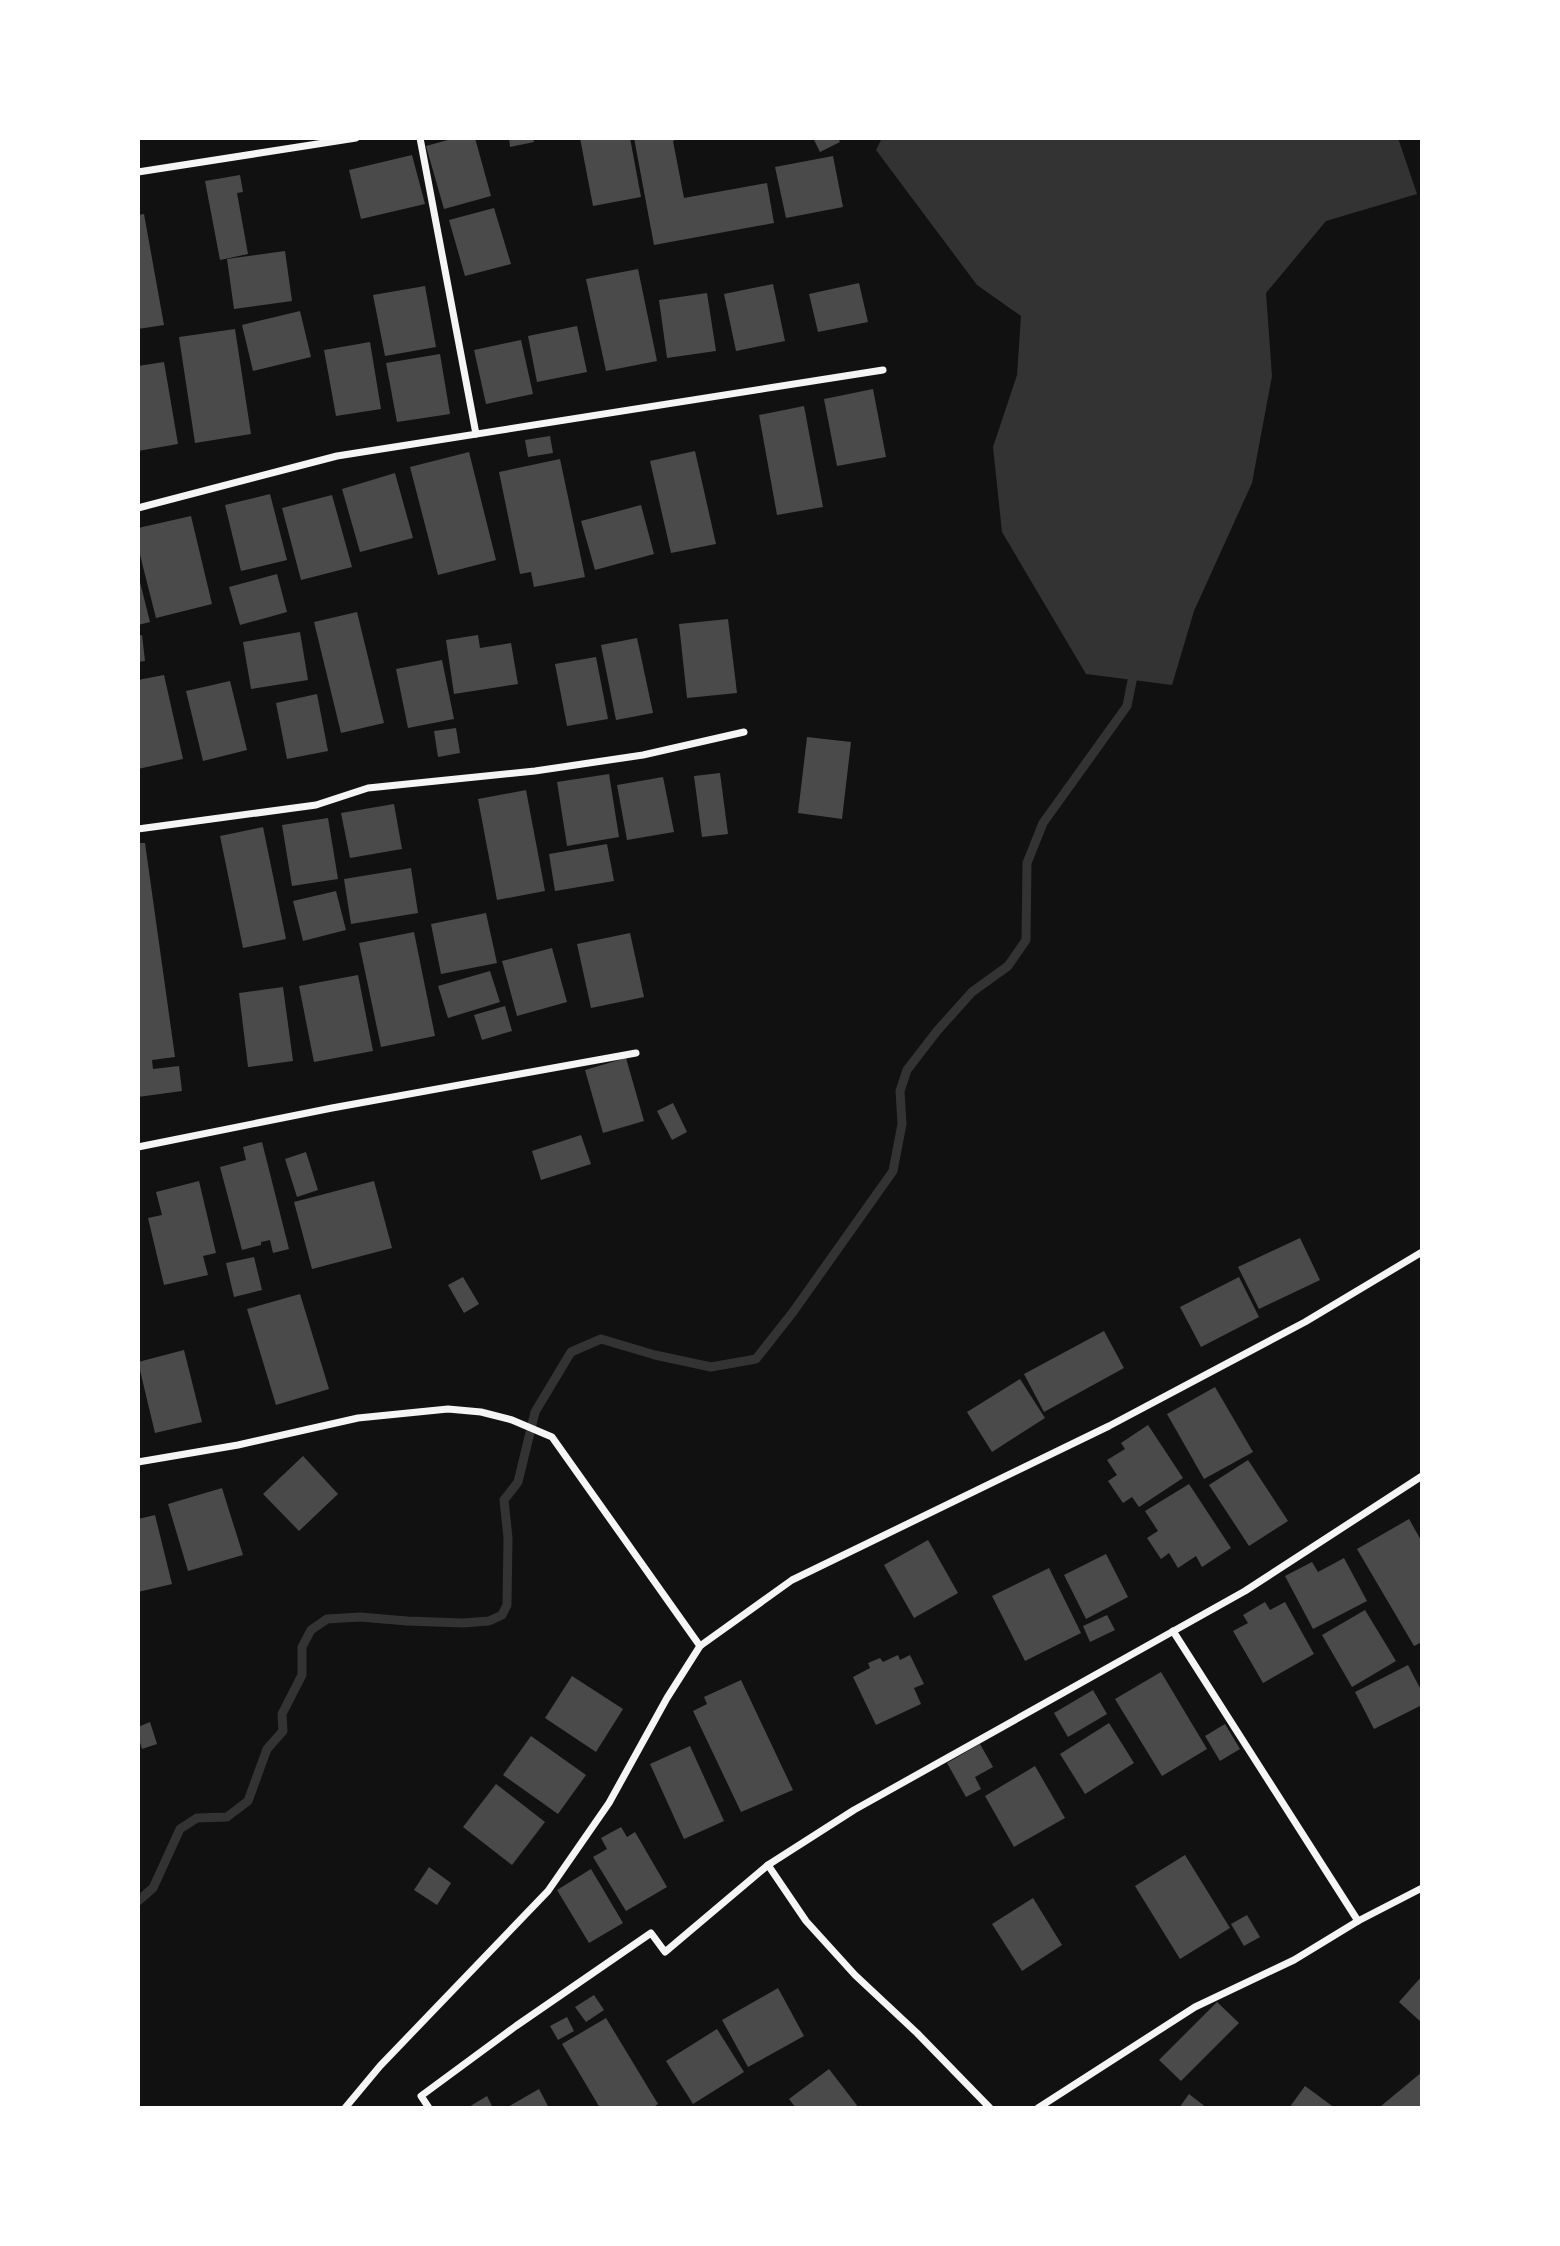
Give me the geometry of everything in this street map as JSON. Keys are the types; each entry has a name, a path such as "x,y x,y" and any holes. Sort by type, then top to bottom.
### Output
{"street":[{"path":"138,172 356,138"},
{"path":"420,138 476,434"},
{"path":"138,508 337,456 883,370"},
{"path":"138,829 316,804 368,788 535,771 643,755 744,732"},
{"path":"138,1147 332,1108 636,1053"},
{"path":"345,2108 380,2066 548,1891 609,1803 699,1646 792,1580 1109,1426 1305,1322 1422,1252"},
{"path":"138,1462 238,1445 358,1418 448,1409 481,1412 512,1420 552,1437 699,1646"},
{"path":"429,2108 421,2096 516,2026 651,1933 665,1952 768,1865 854,1810 1245,1591 1422,1476"},
{"path":"1173,1631 1358,1920"},
{"path":"768,1865 806,1921 855,1975 917,2033 990,2108"},
{"path":"1038,2108 1195,2007 1294,1961 1358,1920 1422,1888"}],"shaded area":[{"path":"882,138 1398,138 1417,194 1326,221 1266,293 1272,376 1252,483 1194,611 1172,685 1086,674 1002,532 993,447 1017,375 1021,316 977,285 876,150"}],"building":[{"path":"455,138 475,138 491,196 444,209 426,146"},
{"path":"509,138 533,138 534,142 510,147"},
{"path":"580,138 630,138 641,197 593,206"},
{"path":"634,138 680,138 673,141 684,198 767,183 774,223 654,245"},
{"path":"813,138 838,138 840,142 820,152"},
{"path":"412,155 425,204 361,219 349,170"},
{"path":"833,156 843,207 786,218 775,167"},
{"path":"240,175 243,192 237,193 248,254 220,260 205,181"},
{"path":"494,208 511,264 465,276 449,220"},
{"path":"144,214 164,325 138,329 138,215"},
{"path":"285,251 292,301 234,309 227,259"},
{"path":"638,269 657,361 606,371 586,279"},
{"path":"859,283 868,322 818,332 809,294"},
{"path":"773,284 785,341 736,351 724,294"},
{"path":"425,286 436,347 385,356 373,295"},
{"path":"707,293 716,351 667,358 659,300"},
{"path":"300,311 311,357 253,371 242,325"},
{"path":"577,326 587,372 537,382 528,336"},
{"path":"235,329 251,434 195,443 179,337"},
{"path":"521,340 533,394 486,404 474,350"},
{"path":"370,342 381,409 336,416 324,350"},
{"path":"440,354 450,414 397,422 386,363"},
{"path":"164,362 178,444 138,451 138,366"},
{"path":"873,389 886,457 837,466 824,399"},
{"path":"804,406 823,507 777,515 759,415"},
{"path":"550,436 553,453 528,457 525,440"},
{"path":"695,451 716,544 671,553 650,461"},
{"path":"469,452 496,560 438,575 410,467"},
{"path":"560,459 585,577 534,587 531,572 520,574 499,472"},
{"path":"395,473 413,538 360,552 342,489"},
{"path":"270,494 287,560 241,571 225,505"},
{"path":"332,495 352,567 301,580 282,508"},
{"path":"641,505 654,554 595,570 581,521"},
{"path":"191,516 212,604 156,618 138,547 138,528"},
{"path":"138,574 150,622 138,625"},
{"path":"277,574 287,612 240,625 229,587"},
{"path":"357,612 384,723 341,733 314,622"},
{"path":"728,619 737,693 687,698 679,624"},
{"path":"300,632 308,680 251,689 243,642"},
{"path":"142,635 145,661 138,662 138,636"},
{"path":"478,635 480,648 511,643 518,684 454,694 446,640"},
{"path":"637,638 653,713 616,720 601,645"},
{"path":"596,657 608,719 567,726 555,664"},
{"path":"442,660 454,719 408,728 396,669"},
{"path":"164,675 183,759 138,769 138,680"},
{"path":"230,681 247,750 203,761 186,691"},
{"path":"317,694 328,751 287,759 276,703"},
{"path":"456,728 460,753 438,757 434,731"},
{"path":"807,737 851,742 842,819 798,813"},
{"path":"720,773 728,834 702,837 694,776"},
{"path":"609,774 619,837 567,846 557,782"},
{"path":"663,777 674,832 627,840 617,785"},
{"path":"526,790 545,891 497,900 478,799"},
{"path":"394,804 402,849 350,858 341,813"},
{"path":"328,818 338,879 292,886 282,825"},
{"path":"263,827 286,939 243,948 220,836"},
{"path":"138,843 145,843 175,1057 152,1060 153,1069 179,1066 182,1091 138,1097"},
{"path":"607,844 614,881 555,891 549,854"},
{"path":"411,868 418,913 351,924 344,879"},
{"path":"336,891 346,930 303,941 293,901"},
{"path":"486,913 497,963 441,974 431,924"},
{"path":"414,932 435,1036 381,1047 359,943"},
{"path":"630,933 644,997 591,1008 577,944"},
{"path":"552,948 567,1002 517,1016 502,961"},
{"path":"490,971 500,1002 448,1018 438,986"},
{"path":"358,975 373,1051 314,1062 299,986"},
{"path":"283,987 293,1061 248,1067 239,993"},
{"path":"505,1006 512,1031 482,1040 474,1015"},
{"path":"626,1058 644,1121 603,1133 585,1070"},
{"path":"673,1103 687,1132 672,1140 657,1111"},
{"path":"581,1135 591,1164 541,1180 532,1151"},
{"path":"262,1142 289,1249 273,1253 270,1240 242,1250 220,1167 246,1160 243,1147"},
{"path":"306,1152 318,1190 297,1197 285,1159"},
{"path":"199,1181 216,1253 203,1256 208,1275 164,1285 148,1218 162,1215 156,1192"},
{"path":"374,1181 392,1248 312,1269 294,1202"},
{"path":"1300,1238 1320,1280 1259,1309 1238,1267"},
{"path":"254,1257 262,1290 234,1297 226,1263"},
{"path":"463,1277 479,1304 464,1313 448,1285"},
{"path":"1239,1277 1259,1317 1201,1347 1180,1307"},
{"path":"300,1294 329,1389 276,1405 247,1309"},
{"path":"1104,1331 1124,1368 1044,1412 1024,1374"},
{"path":"184,1350 202,1422 155,1433 138,1362"},
{"path":"1020,1379 1045,1418 992,1452 967,1412"},
{"path":"1215,1387 1253,1452 1204,1479 1167,1414"},
{"path":"1148,1425 1183,1478 1139,1507 1132,1497 1123,1503 1108,1481 1117,1475 1107,1460 1125,1449 1121,1443"},
{"path":"303,1456 338,1494 299,1531 263,1494"},
{"path":"1248,1460 1288,1521 1249,1546 1209,1485"},
{"path":"1189,1484 1231,1548 1202,1567 1196,1556 1178,1568 1169,1553 1161,1559 1147,1538 1158,1531 1145,1511"},
{"path":"222,1488 243,1555 188,1571 168,1504"},
{"path":"155,1515 172,1584 138,1592 138,1519"},
{"path":"1409,1519 1422,1542 1422,1642 1414,1646 1357,1549"},
{"path":"928,1540 958,1593 914,1618 884,1565"},
{"path":"1106,1554 1128,1597 1086,1619 1064,1575"},
{"path":"1344,1558 1367,1601 1313,1629 1285,1576 1312,1562 1318,1572"},
{"path":"1049,1568 1081,1633 1025,1661 992,1596"},
{"path":"1265,1602 1270,1610 1285,1602 1314,1654 1263,1683 1233,1631 1248,1623 1243,1615"},
{"path":"1365,1610 1396,1661 1352,1687 1322,1635"},
{"path":"1107,1615 1115,1630 1090,1642 1083,1626"},
{"path":"898,1655 900,1660 910,1655 924,1684 914,1688 921,1704 876,1725 853,1677 870,1668 868,1663 880,1658 883,1662"},
{"path":"1408,1665 1422,1692 1422,1705 1374,1729 1355,1692"},
{"path":"1161,1672 1207,1749 1162,1776 1115,1699"},
{"path":"572,1676 623,1709 596,1752 545,1718"},
{"path":"741,1680 793,1790 741,1812 693,1711 707,1704 704,1697"},
{"path":"1093,1690 1107,1714 1068,1737 1054,1713"},
{"path":"150,1722 157,1744 142,1749 138,1727"},
{"path":"1109,1723 1134,1763 1085,1794 1060,1754"},
{"path":"1225,1724 1240,1749 1220,1761 1205,1736"},
{"path":"531,1736 586,1775 558,1814 503,1775"},
{"path":"980,1744 993,1767 975,1777 981,1789 966,1797 947,1763"},
{"path":"690,1746 724,1821 684,1839 650,1764"},
{"path":"1035,1766 1065,1818 1014,1847 985,1796"},
{"path":"496,1784 545,1822 512,1865 463,1827"},
{"path":"621,1827 627,1837 635,1832 667,1887 626,1911 593,1857 607,1849 601,1838"},
{"path":"1185,1855 1230,1928 1180,1959 1135,1886"},
{"path":"429,1867 451,1883 437,1905 414,1890"},
{"path":"591,1869 623,1923 589,1943 557,1890"},
{"path":"1033,1898 1062,1945 1022,1971 992,1924"},
{"path":"1247,1915 1260,1937 1244,1946 1231,1924"},
{"path":"1422,1976 1422,2023 1399,2002"},
{"path":"778,1988 804,2036 748,2067 722,2020"},
{"path":"594,1995 604,2010 586,2022 575,2007"},
{"path":"1217,2002 1239,2023 1181,2081 1159,2060"},
{"path":"567,2017 574,2031 558,2040 550,2026"},
{"path":"606,2018 658,2104 652,2108 600,2108 562,2044"},
{"path":"717,2029 744,2072 693,2104 666,2061"},
{"path":"829,2069 859,2108 796,2108 789,2099"},
{"path":"1422,2072 1422,2108 1382,2108 1381,2106"},
{"path":"1305,2086 1335,2108 1289,2108"},
{"path":"539,2089 549,2108 506,2108"},
{"path":"1189,2094 1207,2108 1179,2108"},
{"path":"487,2096 493,2108 467,2108"}],"waterway":[{"path":"138,1901 153,1888 180,1829 197,1818 227,1817 248,1801 267,1749 283,1731 282,1714 302,1675 302,1647 311,1630 327,1619 360,1617 463,1623 489,1621 502,1615 507,1605 508,1538 504,1500 518,1482 535,1412 571,1352 601,1339 655,1355 711,1367 756,1359 793,1312 893,1171 902,1124 900,1091 907,1070 972,992 1008,966 1026,940 1027,863 1043,823 1127,706 1134,671"}]}
